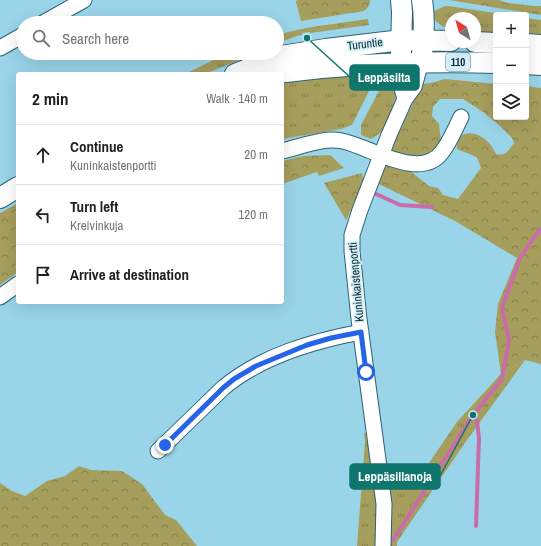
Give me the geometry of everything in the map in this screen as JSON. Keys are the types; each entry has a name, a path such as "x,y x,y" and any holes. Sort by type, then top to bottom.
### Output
{"main road":[{"path":"401,0 401,62"},
{"path":"421,62 423,40 422,0"},
{"name":"Turuntie","path":"284,55 402,40 445,41"},
{"name":"110","path":"481,42 493,43"},
{"path":"529,44 541,45"},
{"name":"Turuntie","path":"240,72 270,60"},
{"name":"Turuntie","path":"284,72 401,62 493,63"},
{"path":"529,64 541,65"},
{"path":"0,198 16,188"}],"street":[{"path":"55,16 84,0"},
{"path":"0,48 16,39"},
{"path":"401,62 401,85 405,99"},
{"name":"Kuninkaistenportti","path":"383,546 384,504 361,332 352,251 352,236 360,210 405,99 414,87 421,62"},
{"path":"284,150 322,141 340,140 398,161 419,164 432,161 442,153 462,117"},
{"path":"0,297 16,285"},
{"path":"158,451 223,388 234,379 256,366 307,345 361,332"}],"green space":[{"path":"297,0 370,0 370,3 364,11 301,21 296,2"},
{"path":"449,0 499,0 508,3 541,6 541,15"},
{"path":"445,6 493,13 493,32 481,32 481,12 445,12 445,27 439,24 430,13"},
{"path":"529,18 541,20 541,34 529,33"},
{"path":"368,19 369,25 302,33 302,35 284,41 284,33 311,27"},
{"path":"214,60 239,60 210,72 189,72"},
{"path":"371,72 374,81 352,125 341,129 284,139 284,83"},
{"path":"445,79 493,84 493,120 529,120 529,86 541,88 541,364 525,360 501,374 495,332 498,304 517,258 455,221 377,183 384,166 389,163 409,167 410,171 429,186 438,188 443,195 458,199 481,168 477,157 457,149 460,137 469,133 480,136 490,144 496,154 505,154 514,143 512,138 500,126 483,112 463,99 440,99 433,107 432,116 439,124 441,141 431,153 407,158 390,152 422,84"},
{"path":"382,85 393,85 397,93 386,129 371,139 361,135 361,125"},
{"path":"330,155 344,168 319,176 317,172 284,183 284,161 304,156"},
{"path":"362,173 364,184 346,220 324,183"},
{"path":"16,204 16,273 0,285 0,213"},
{"path":"525,360 467,440 397,542 397,546 390,546 391,485 418,479 457,422 501,374"},
{"path":"364,433 368,433 376,504 376,546 357,546 365,442"},
{"path":"79,466 91,470 122,471 142,484 165,515 176,520 197,546 0,546 0,483 12,491 25,496 47,481 65,476"}],"waterway":[{"path":"374,193 400,205 432,207"},
{"path":"393,540 473,415 502,379 509,340 502,308 520,258 541,229"},
{"path":"473,415 477,421 479,438 476,526"}],"place":[{"name":"Leppäsilta","path":"307,38"},
{"name":"Leppäsillanoja","path":"473,415"}],"route":[{"path":"165,445 234,379 256,366 307,345 361,332 366,372"}]}
